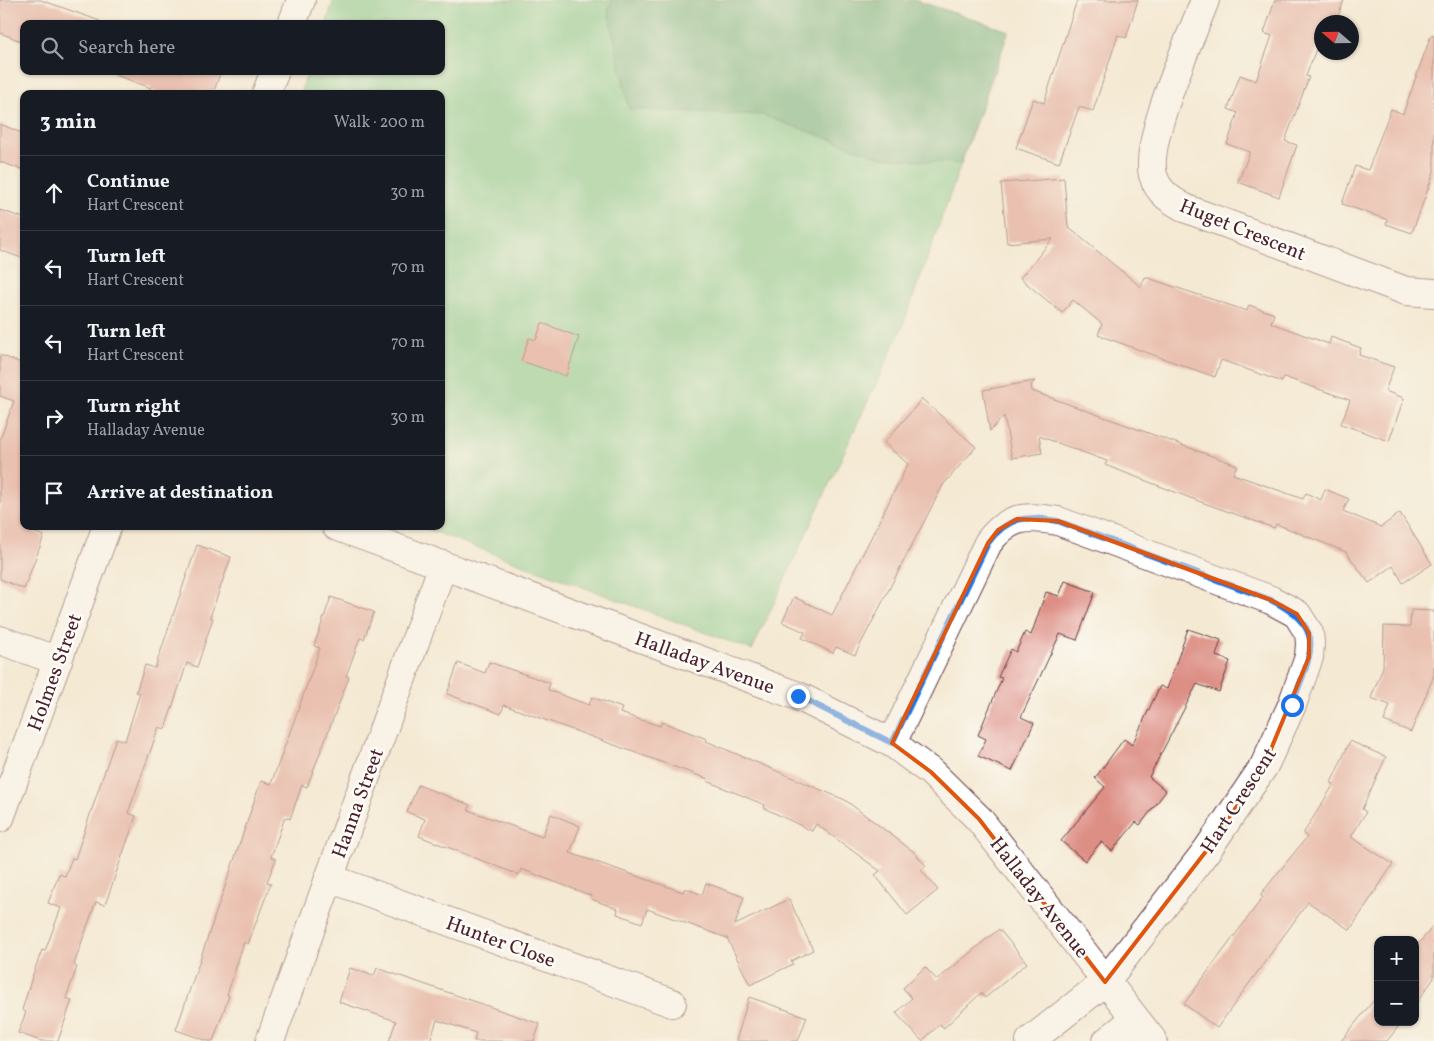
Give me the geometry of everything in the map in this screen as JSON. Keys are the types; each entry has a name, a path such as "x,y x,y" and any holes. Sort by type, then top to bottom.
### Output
{"street":[{"path":"294,20 301,0"},
{"name":"Huget Crescent","path":"1205,0 1153,144 1154,176 1160,190 1170,200 1187,209 1406,291 1434,293"},
{"path":"268,90 273,75"},
{"name":"Hart Crescent","path":"892,743 988,543 1006,523 1017,519 1042,518 1058,521 1271,600 1297,614 1309,633 1309,657 1292,705 1264,766 1212,843 1105,982 1030,1041"},
{"name":"Holmes Street","path":"0,818 106,530"},
{"name":"Halladay Avenue","path":"347,530 798,696 892,743 930,772 979,819 1153,1041"},
{"name":"Hanna Street","path":"270,1041 443,565"},
{"path":"0,640 58,661"},
{"name":"Hunter Close","path":"330,878 672,1003"},
{"path":"1107,1041 1135,1019"}],"highlighted area":[{"path":"1017,519 1058,521 1271,600 1297,614 1309,633 1309,657 1264,766 1207,850 1105,982 979,819 931,772 892,743 988,543 998,530"}],"green space":[{"path":"334,0 915,0 1009,31 902,328 752,650 430,530 445,530 445,90 301,90 307,75 445,75 445,20 327,20"},
{"path":"612,0 915,0 1009,31 960,164 880,157 762,115 629,109 608,10"}],"building":[{"path":"0,0 41,0 97,20 20,20 20,40 0,33"},
{"path":"1077,0 1138,0 1126,38 1118,35 1093,111 1079,107 1059,163 1016,148 1033,99 1044,103"},
{"path":"1275,0 1344,0 1339,15 1314,15 1314,54 1306,76 1309,77 1285,141 1297,145 1279,197 1238,182 1250,152 1227,144 1238,113 1228,109 1240,75 1256,81 1272,36 1264,33"},
{"path":"1431,35 1434,36 1434,172 1412,233 1386,224 1388,220 1342,204 1355,166 1368,170 1391,109 1403,114"},
{"path":"116,75 220,75 214,90 150,90 151,88"},
{"path":"0,124 20,132 20,169 0,162"},
{"path":"1064,178 1068,227 1141,287 1145,277 1247,311 1249,305 1274,314 1271,323 1329,344 1331,337 1361,348 1359,355 1394,367 1385,391 1404,398 1389,441 1341,424 1350,400 1284,377 1282,382 1221,360 1215,377 1098,335 1102,324 1073,300 1062,313 1020,278 1053,239 1007,243 1001,183"},
{"path":"0,210 20,217 20,258 0,250"},
{"path":"542,323 579,337 566,376 521,361 529,338 536,340"},
{"path":"0,355 20,362 20,530 29,530 44,536 24,589 0,579 0,440 14,401 0,396"},
{"path":"1035,381 1031,385 1032,391 1237,465 1233,474 1303,499 1306,493 1321,500 1325,489 1349,499 1343,511 1381,527 1400,513 1432,564 1403,583 1393,566 1369,583 1346,552 1276,524 1274,528 1201,502 1105,465 1107,461 1039,436 1042,453 1012,458 1004,416 990,431 983,390"},
{"path":"922,399 976,447 943,485 855,655 836,647 833,653 802,638 805,632 782,622 794,597 832,615 908,464 884,443"},
{"path":"197,545 231,557 210,617 213,618 197,667 187,663 165,729 159,727 128,813 136,816 105,905 96,902 74,965 77,967 66,998 72,1000 58,1041 41,1041 18,1033 26,1012 22,1010 32,977 42,950 45,951 61,908 48,903 59,874 65,876 72,858 75,859 116,738 125,741 140,693 136,692 145,665 155,668"},
{"path":"1065,581 1095,592 1077,640 1060,634 1021,717 1034,723 1012,771 978,756 986,739 978,735 1002,678 998,677 1011,649 1016,652 1025,632 1031,635 1046,592 1059,596"},
{"path":"331,597 374,612 364,639 360,638 346,676 349,677 307,787 302,785 290,819 285,817 271,857 276,859 267,882 271,883 248,944 244,942 227,995 229,996 213,1041 208,1041 176,1030 261,781 271,784 297,713 320,648 314,646"},
{"path":"1411,610 1434,611 1434,675 1411,732 1384,721 1390,705 1371,698 1383,667 1384,626 1410,627"},
{"path":"1188,629 1221,640 1216,656 1230,661 1219,692 1197,684 1149,777 1166,791 1140,825 1136,822 1112,851 1101,842 1085,861 1061,841 1105,787 1095,778 1124,739 1132,745 1160,686 1167,689"},
{"path":"489,662 550,683 548,690 589,705 592,697 622,708 620,713 660,726 662,722 707,739 706,741 845,800 914,852 926,866 921,870 938,890 907,915 875,875 880,871 816,824 812,831 764,808 765,805 707,781 708,779 504,705 501,714 447,694 458,663 485,673"},
{"path":"1350,741 1386,757 1362,809 1366,812 1351,837 1393,864 1350,930 1308,902 1217,1028 1184,1004 1263,897 1260,895 1307,837 1303,834 1334,784 1331,783"},
{"path":"418,785 470,805 468,810 542,837 551,814 580,826 570,853 683,892 685,888 702,895 706,883 744,897 735,925 789,899 813,950 791,961 793,964 750,985 727,938 647,909 642,923 617,914 618,909 591,899 592,896 521,869 519,875 419,836 425,819 407,812"},
{"path":"1434,925 1434,978 1419,999 1419,981 1419,943"},
{"path":"999,929 1027,963 985,998 981,993 944,1028 940,1024 922,1041 896,1013 912,998 903,988 925,967 937,980"},
{"path":"350,968 374,976 377,968 540,1024 534,1041 474,1041 476,1033 437,1020 430,1041 389,1041 396,1021 339,1002"},
{"path":"749,997 807,1017 798,1041 736,1041"},
{"path":"1374,1000 1374,1026 1399,1026 1387,1041 1341,1041"}],"route":[{"path":"798,696 892,743 988,543 1006,523 1017,519 1042,518 1058,521 1271,600 1297,614 1309,633 1310,643 1309,657 1292,705"}]}
